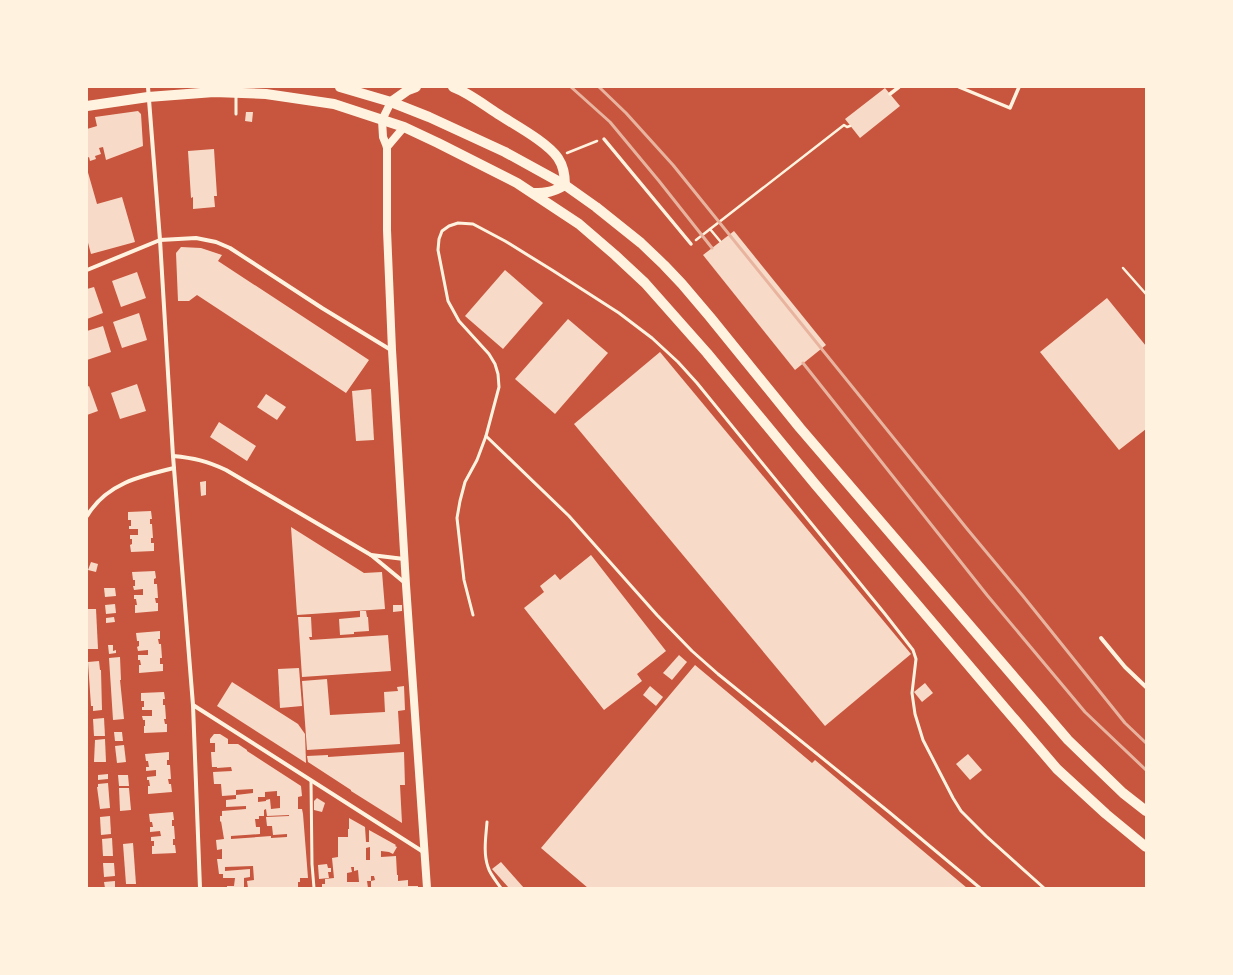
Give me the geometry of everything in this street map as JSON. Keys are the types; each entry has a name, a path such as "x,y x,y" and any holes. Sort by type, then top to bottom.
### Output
{"main road":[{"path":"340,87 391,102 429,117 511,155 565,185 596,207 641,243 664,264 710,317 800,428 1068,740 1123,793 1146,811"},
{"path":"416,87 408,90 391,102 382,120 383,137 387,147 387,230 392,350 406,585 427,888"},
{"path":"453,87 472,97 539,140 557,156 565,174 565,185"},
{"path":"87,106 148,92 266,94 334,104 404,127 479,163 517,183 579,224 615,255 645,284 707,353 815,484 1057,769 1106,814 1146,847"},
{"path":"387,147 404,127"},
{"path":"533,193 550,192 565,185"}],"street":[{"path":"890,94 899,87"},
{"path":"959,87 1010,108 1019,87"},
{"path":"148,92 160,240 173,456 193,705 200,888"},
{"path":"604,139 691,244"},
{"path":"87,270 160,240 196,238 216,242 224,245 339,319 392,350"},
{"path":"173,456 212,463 226,470 371,555 406,585"},
{"path":"87,516 91,509 102,498 119,486 138,477 174,468"},
{"path":"371,555 405,559"},
{"path":"1101,638 1125,667 1146,687"},
{"path":"193,705 425,853"}],"lane":[{"path":"236,93 236,114"},
{"path":"473,615 464,580 457,518 465,482 477,460 486,436 499,387 498,374 495,364 489,354 459,321 448,301 438,250 439,239 442,231 449,226 458,223 473,224 505,241 619,313 652,338 678,362 697,383 913,650 916,659 912,693 914,714 923,740 953,798 961,811 986,836 1044,888"},
{"path":"486,436 569,516 657,615 692,651 718,674 889,812 980,888"},
{"path":"311,781 312,864 314,888"},
{"path":"487,822 486,854 488,866 491,874 501,888"}],"path":[{"path":"691,244 844,124 847,127 850,126"},
{"path":"557,156 604,139"},
{"path":"710,228 720,242"},
{"path":"1123,268 1146,294"}],"building":[{"path":"885,88 900,106 860,138 845,119"},
{"path":"138,111 141,114 143,146 106,160 103,147 99,148 101,154 95,156 96,159 90,161 89,157 87,158 87,129 97,126 95,117"},
{"path":"246,112 253,112 252,122 245,121"},
{"path":"214,149 217,196 214,196 215,207 193,209 188,151"},
{"path":"87,169 97,204 122,197 135,242 91,254 87,239"},
{"path":"734,231 826,345 795,370 703,255"},
{"path":"181,247 201,248 222,255 218,261 369,360 346,393 197,295 189,301 178,301 176,253"},
{"path":"505,270 543,303 503,349 465,316"},
{"path":"137,272 146,298 121,307 112,281"},
{"path":"94,287 103,313 87,319 87,289"},
{"path":"1107,298 1146,346 1146,429 1119,450 1040,352"},
{"path":"139,313 147,340 122,348 113,322"},
{"path":"568,319 608,353 555,414 515,379"},
{"path":"103,326 111,352 87,360 87,331"},
{"path":"660,352 911,654 825,726 574,424"},
{"path":"137,384 146,411 120,419 111,393"},
{"path":"89,386 98,411 87,415 87,387"},
{"path":"371,389 374,440 356,441 352,391"},
{"path":"266,394 286,407 277,420 257,407"},
{"path":"219,422 256,446 247,461 210,437"},
{"path":"206,481 206,495 201,496 200,482"},
{"path":"151,511 152,519 150,519 150,524 152,524 153,538 151,538 151,543 154,543 154,551 131,552 130,545 132,544 132,539 130,539 130,535 138,535 138,529 129,529 129,526 131,526 131,520 128,520 128,512"},
{"path":"291,527 364,573 382,572 385,609 297,615"},
{"path":"591,555 666,651 637,674 642,681 604,710 524,608 544,592 540,586 555,574 560,580"},
{"path":"91,562 98,564 96,572 88,570"},
{"path":"155,571 156,578 154,579 154,584 157,584 158,598 155,598 156,603 158,603 158,611 135,613 135,605 137,605 134,595 143,595 143,589 134,590 133,586 135,586 135,580 133,580 132,572"},
{"path":"104,588 115,588 116,596 105,597"},
{"path":"115,604 116,613 106,614 105,605"},
{"path":"393,605 402,605 402,611 393,612"},
{"path":"87,609 96,609 98,649 88,649"},
{"path":"360,611 366,611 369,631 340,635 339,619 360,617"},
{"path":"114,617 115,622 106,623 106,618"},
{"path":"298,617 311,617 312,637 309,637 310,640 388,635 391,671 302,677"},
{"path":"160,631 160,639 158,639 159,644 161,644 162,658 160,658 160,664 163,664 163,671 139,673 139,665 141,665 140,660 138,660 138,655 148,655 148,650 138,651 137,647 139,646 139,641 137,641 136,633"},
{"path":"108,645 113,645 113,651 116,650 116,653 109,654"},
{"path":"679,655 687,662 672,680 663,673"},
{"path":"120,657 120,680 124,719 113,720 109,658"},
{"path":"99,661 101,670 102,710 93,711 93,706 91,706 88,662"},
{"path":"695,665 812,763 815,760 967,888 588,888 541,848"},
{"path":"299,668 302,706 280,708 278,669"},
{"path":"327,679 330,715 385,712 384,692 398,691 397,687 404,686 405,710 398,711 400,744 307,750 302,681"},
{"path":"232,682 298,724 305,734 306,763 217,706"},
{"path":"925,683 933,693 922,702 914,692"},
{"path":"650,686 663,697 656,706 643,695"},
{"path":"164,692 165,699 163,699 163,705 165,705 166,719 164,719 165,724 167,724 167,732 144,733 145,720 143,720 142,716 152,716 152,710 142,710 142,707 144,707 144,701 141,701 141,693"},
{"path":"104,718 105,736 94,736 93,719"},
{"path":"114,732 122,732 123,741 115,741"},
{"path":"214,734 220,734 228,739 228,744 238,744 301,786 302,796 298,797 298,809 302,809 303,814 308,878 300,878 298,888 248,888 247,881 254,880 253,866 225,867 225,871 250,869 250,877 244,878 244,888 227,888 227,886 234,886 235,878 223,878 223,874 219,874 217,859 222,859 222,849 217,850 216,840 224,839 220,816 222,816 222,811 246,809 246,806 226,807 226,800 236,799 236,795 222,796 221,784 214,784 213,772 232,771 231,767 212,767 211,752 215,752 215,743 210,743 210,739","holes":["253,789 253,793 236,795 236,790","277,791 277,796 280,796 280,808 271,809 270,799 258,802 258,797 265,797 265,792","266,809 267,816 289,815 266,817 267,826 272,826 273,835 287,834 287,837 271,838 271,836 231,839 231,836 260,834 260,827 256,827 255,819 259,819 259,816 264,816 264,810"]},
{"path":"105,739 106,762 94,762 95,740"},
{"path":"124,745 126,762 117,763 115,746"},
{"path":"169,752 169,760 167,760 167,765 170,765 171,779 168,779 169,784 171,784 172,792 148,794 148,786 150,786 147,777 156,776 156,770 146,771 146,767 149,767 145,754"},
{"path":"404,752 405,785 400,785 402,823 308,762 307,756 328,755 328,757"},
{"path":"968,754 982,770 970,780 956,764"},
{"path":"108,774 108,779 98,780 98,775"},
{"path":"118,775 128,775 129,786 119,786"},
{"path":"108,783 110,808 100,809 97,787 98,784"},
{"path":"119,788 129,788 131,810 120,811"},
{"path":"317,798 325,803 322,812 314,810 314,801"},
{"path":"173,812 174,820 172,820 172,826 174,826 175,839 173,839 173,845 175,845 176,853 152,854 152,846 154,846 154,841 151,841 151,837 161,836 160,831 150,832 150,827 153,827 152,822 150,822 149,814"},
{"path":"110,816 111,834 101,835 100,817"},
{"path":"349,818 365,827 366,842 369,842 369,830 396,845 395,846 397,847 393,854 381,851 381,857 396,856 398,881 408,880 408,886 418,886 418,888 371,888 371,881 367,881 368,888 322,888 322,884 325,884 325,879 334,878 332,858 338,857 338,837 348,837","holes":["370,847 370,860 366,860 366,848","351,867 354,867 354,871 358,870 359,882 347,882 347,873 352,872","371,876 374,876 375,880 371,881"]},
{"path":"112,838 113,856 103,856 102,839"},
{"path":"133,843 136,884 126,884 123,844"},
{"path":"501,862 524,888 509,888 492,869"},
{"path":"103,863 114,863 115,876 104,877"},
{"path":"327,864 328,868 331,868 331,872 328,872 329,878 319,879 318,865"},
{"path":"115,881 115,888 105,888 104,882"}],"railway":[{"path":"571,87 610,122 712,248"},
{"path":"599,87 626,113 673,165 1125,723 1146,743"},
{"path":"803,363 987,595 1085,712 1146,770"}]}
